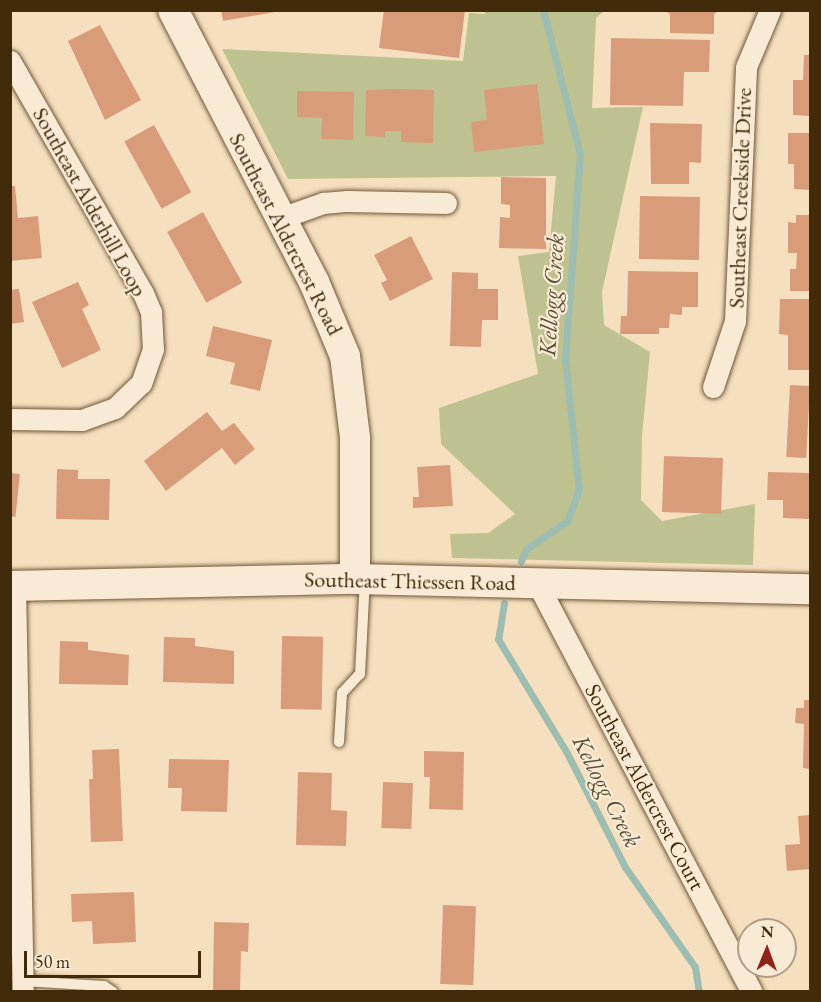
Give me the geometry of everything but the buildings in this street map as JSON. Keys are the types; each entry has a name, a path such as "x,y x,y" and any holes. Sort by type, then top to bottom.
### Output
{"main road":[{"name":"Southeast Aldercrest Road","path":"173,10 334,325 349,371 355,438 360,579"},
{"name":"Southeast Thiessen Road","path":"13,586 360,579 810,589"}],"street":[{"name":"Southeast Creekside Drive","path":"713,387 735,321 746,67 770,10"},
{"name":"Southeast Alderhill Loop","path":"10,61 143,293 151,312 153,349 141,383 115,408 82,420 10,419"},
{"path":"281,218 323,203 347,201 446,203"},
{"name":"Southeast Aldercrest Court","path":"537,583 753,992"},
{"path":"13,586 23,986"}],"lane":[{"path":"339,742 342,693 360,674 360,579"},
{"path":"23,986 104,986 113,992"}],"green space":[{"path":"485,10 604,11 596,18 592,108 643,107 602,292 604,325 650,352 642,436 641,500 662,521 755,504 753,565 452,558 450,534 488,533 515,514 441,444 439,408 538,374 518,256 549,252 556,176 288,179 222,49 463,61 469,13 485,14"}],"waterway":[{"name":"Kellogg Creek","path":"521,561 526,549 567,521 579,490 565,358 580,154 543,10"},
{"name":"Kellogg Creek","path":"504,603 498,639 567,753 625,867 695,967 699,992"}]}
